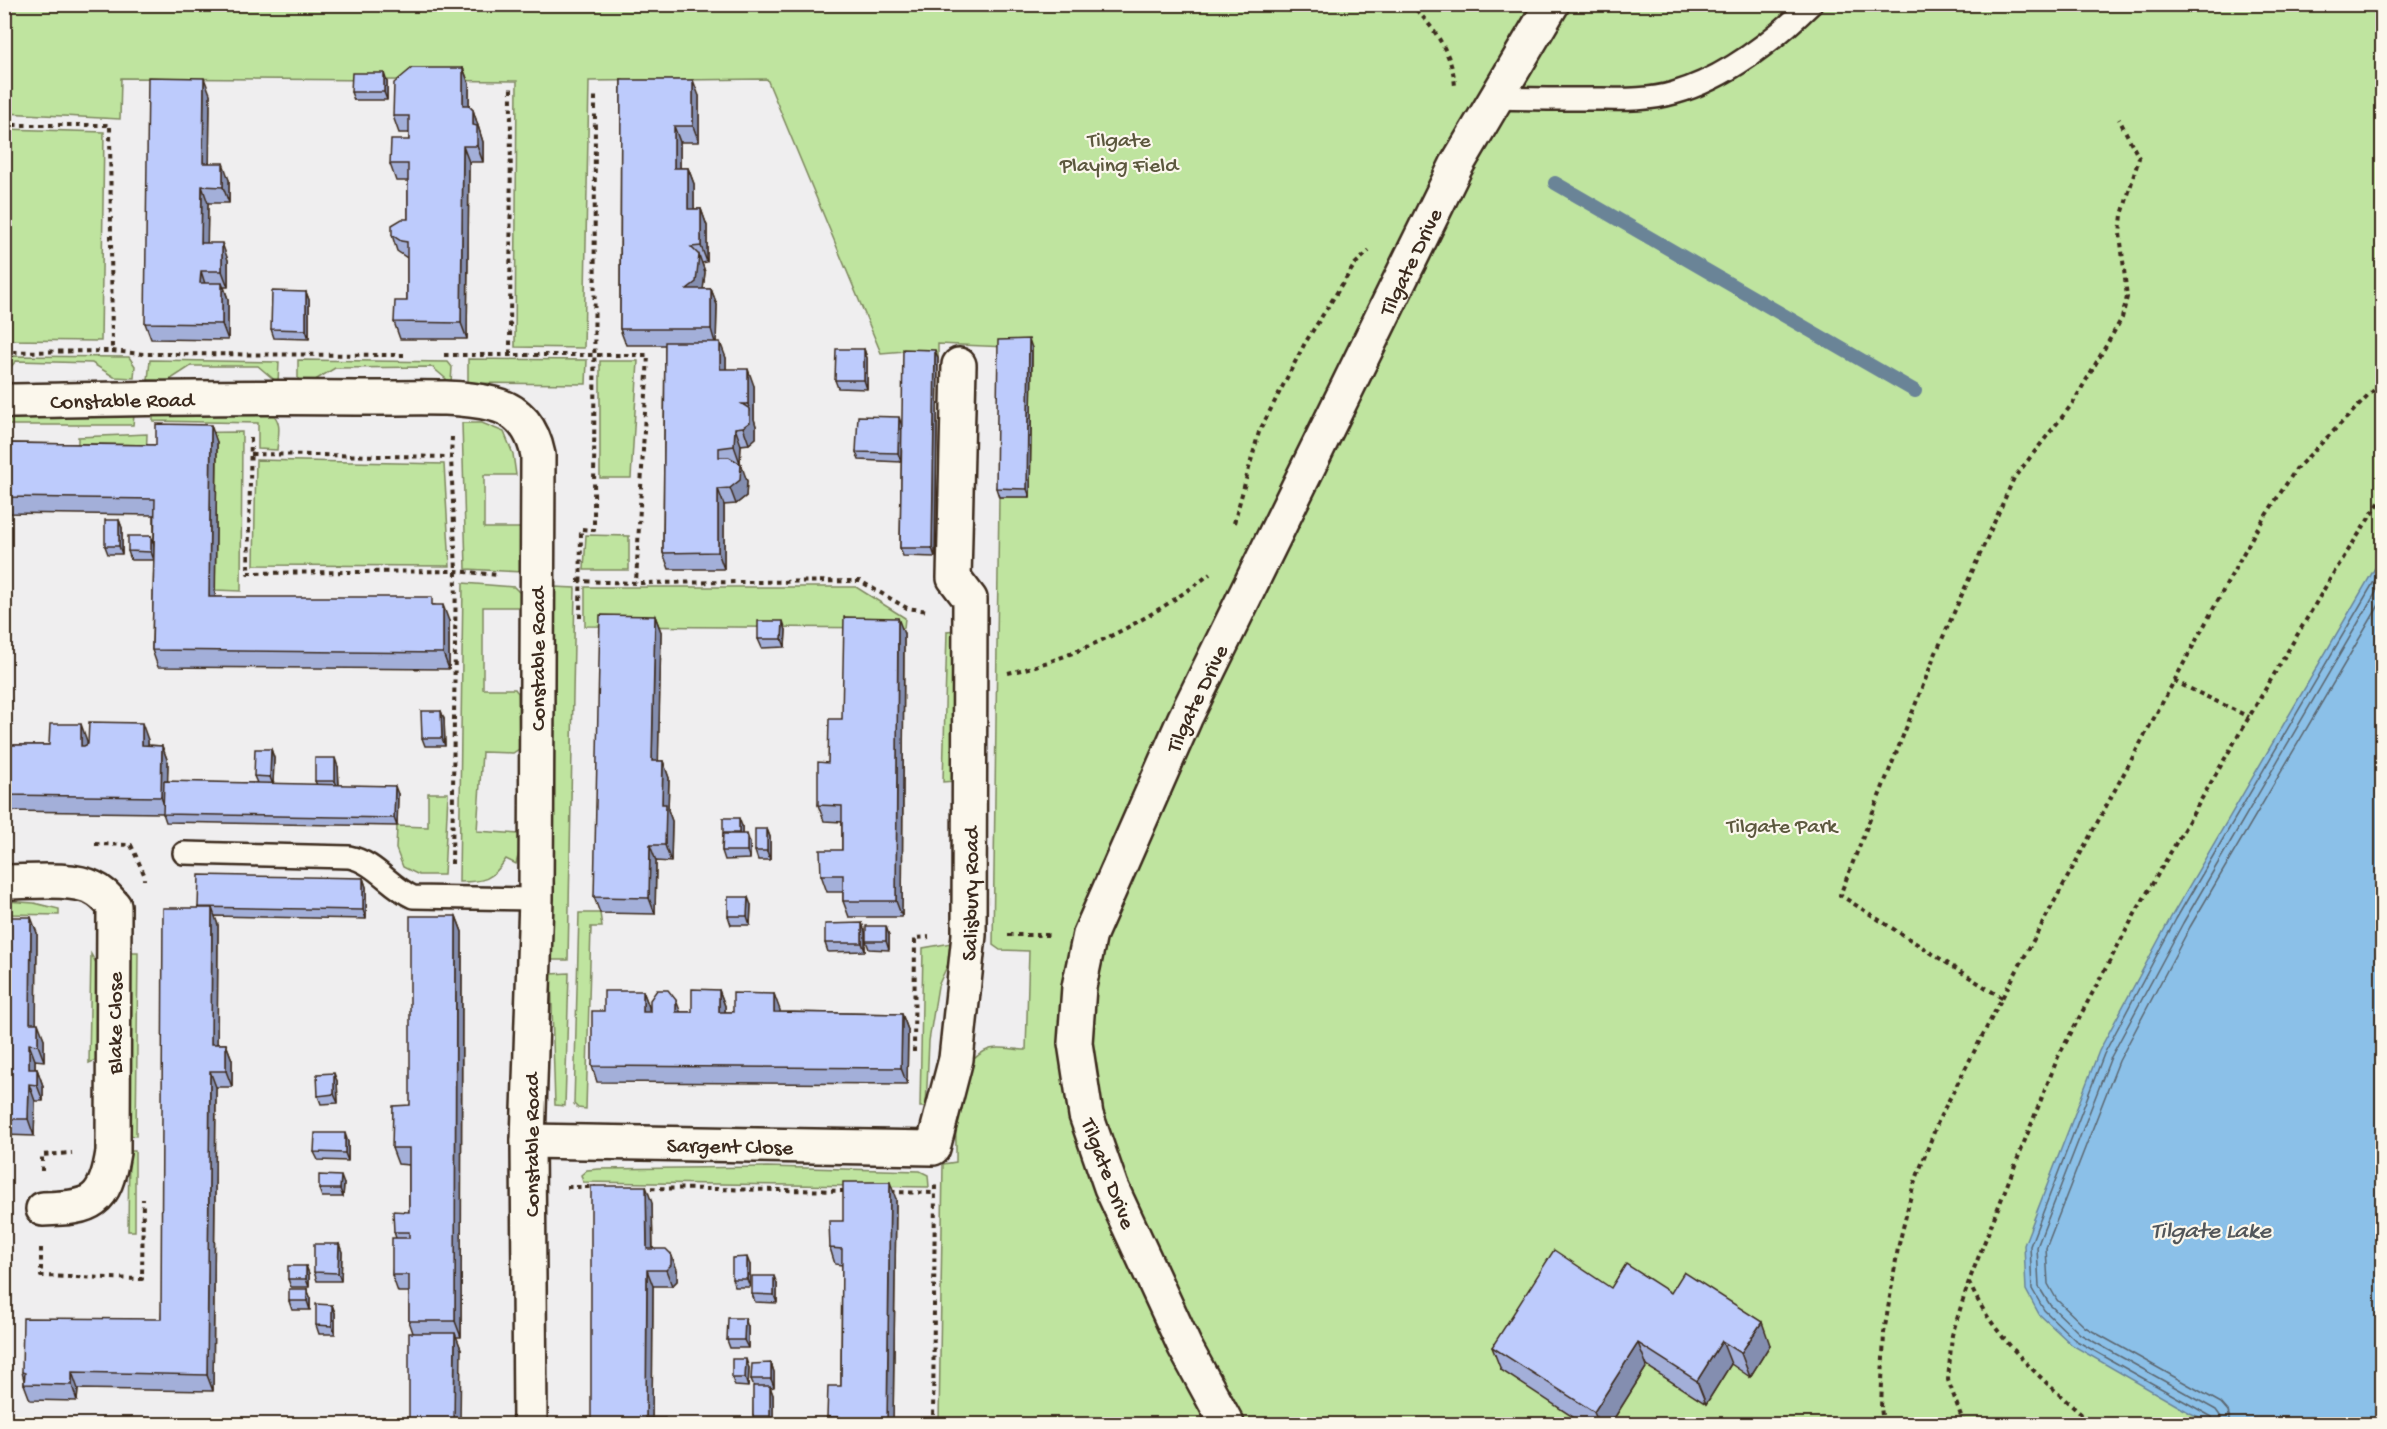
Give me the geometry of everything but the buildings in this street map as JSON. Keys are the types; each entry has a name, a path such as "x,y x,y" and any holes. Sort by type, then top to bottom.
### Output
{"street":[{"name":"Tilgate Drive","path":"1227,1425 1185,1347 1111,1187 1086,1115 1075,1043 1079,987 1090,934 1185,718 1246,590 1456,166 1552,4"},
{"name":"Salisbury Road","path":"933,1148 956,1059 969,935 970,599 954,578 959,365"},
{"name":"Constable Road","path":"4,401 252,396 454,400 494,404 514,412 526,424 534,438 538,455 536,899 528,1141 530,1425"},
{"name":"Blake Close","path":"4,882 72,883 91,886 104,894 114,906 113,1152 109,1177 102,1192 90,1203 73,1208 42,1209"},
{"name":"Sargent Close","path":"528,1141 933,1148"}],"lane":[{"path":"1497,98 1635,99 1675,93 1739,62 1778,36 1811,4"},
{"path":"184,853 349,857 362,859 400,891 413,897 536,899"}],"path":[{"path":"1410,4 1439,36 1455,73 1455,96"},
{"path":"510,354 511,85"},
{"path":"581,581 581,529 594,530 595,96"},
{"path":"2002,998 1840,896 1935,655 2014,478 2073,403 2122,318 2127,297 2120,233 2122,214 2139,158 2119,119"},
{"path":"4,125 110,125 112,351"},
{"path":"1231,532 1259,432 1305,343 1355,264 1371,248"},
{"path":"451,898 456,571 451,457 457,356"},
{"path":"1883,1425 1881,1407 1884,1333 1898,1248 1913,1187 1939,1119 2002,998 2255,532 2296,469 2382,382"},
{"path":"251,436 248,573 456,571 536,579 636,583 860,581 907,608 938,613"},
{"path":"251,454 451,457"},
{"path":"1964,1425 1948,1380 1952,1335 1969,1281 2058,1057 2136,912 2249,717 2333,574 2382,498"},
{"path":"971,681 1040,666 1111,635 1183,595 1214,571"},
{"path":"2174,681 2249,717"},
{"path":"914,1063 915,938 1090,934"},
{"path":"41,1276 42,1155 73,1152 78,1148"},
{"path":"933,1148 935,1193 933,1425"},
{"path":"529,1185 598,1187"},
{"path":"633,1188 854,1191"},
{"path":"889,1192 935,1193"},
{"path":"1969,1281 1977,1301 2025,1363 2092,1425"}],"green space":[{"name":"Tilgate Park","path":"4,5 2382,5 2382,1424 939,1424 943,1164 956,1162 956,1117 960,1086 973,1060 985,1051 1000,1048 1026,1050 1029,951 1000,950 993,945 999,497 1030,497 1032,348 938,344 938,358 905,351 881,353 767,79 589,81 584,348 515,347 517,81 121,78 120,119 5,113"},
{"path":"5,129 104,132 101,341 5,340"},
{"path":"5,356 129,357 135,366 134,378 114,377 92,363 16,361 5,373"},
{"path":"468,359 587,360 586,384 468,383"},
{"path":"150,360 279,362 278,383 258,366 191,366 168,381 148,380"},
{"path":"298,360 448,362 452,367 451,383 432,367 335,368 312,382 298,381"},
{"path":"600,361 638,361 631,478 600,478"},
{"path":"153,410 271,413 275,416 278,425 277,450 258,449 258,423 153,421"},
{"path":"4,415 134,415 133,425 5,425"},
{"path":"462,423 482,423 504,432 513,454 516,475 484,475 484,528 520,528 522,572 466,569"},
{"path":"242,432 241,591 215,590 160,433"},
{"path":"147,434 146,462 78,460 78,437"},
{"path":"256,460 444,464 450,566 254,565"},
{"path":"586,535 629,536 629,570 584,570"},
{"path":"463,583 514,587 521,594 522,607 483,607 483,689 515,689 518,693 519,749 513,753 482,752 477,831 519,834 519,852 516,864 506,859 492,876 481,880 459,882"},
{"path":"554,587 575,588 568,960 550,960"},
{"path":"585,587 856,587 905,618 904,628 585,626"},
{"path":"956,630 954,781 943,782 947,631"},
{"path":"428,793 448,793 444,875 419,875 403,867 396,849 397,826 428,827"},
{"path":"5,901 34,903 59,909 59,915 5,914"},
{"path":"579,913 600,913 602,927 591,927 586,1109 578,1108 574,1104"},
{"path":"951,943 954,951 938,986 929,1041 926,1107 920,1107 923,948"},
{"path":"129,952 138,952 136,1136 127,1135"},
{"path":"91,954 101,972 100,1058 89,1063"},
{"path":"569,973 565,1106 555,1105 551,974"},
{"path":"129,1151 135,1151 135,1231 128,1231"},
{"path":"767,1167 920,1171 928,1175 929,1187 583,1182 581,1175 587,1170 599,1169"}],"water":[{"name":"Tilgate Lake","path":"2382,556 2382,1424 2214,1424 2190,1413 2072,1345 2039,1314 2026,1290 2024,1245 2099,1051 2171,917"}],"waterway":[{"path":"1555,183 1915,391"}],"park label":[{"name":"Tilgate Playing Field","path":"1119,150"}]}
